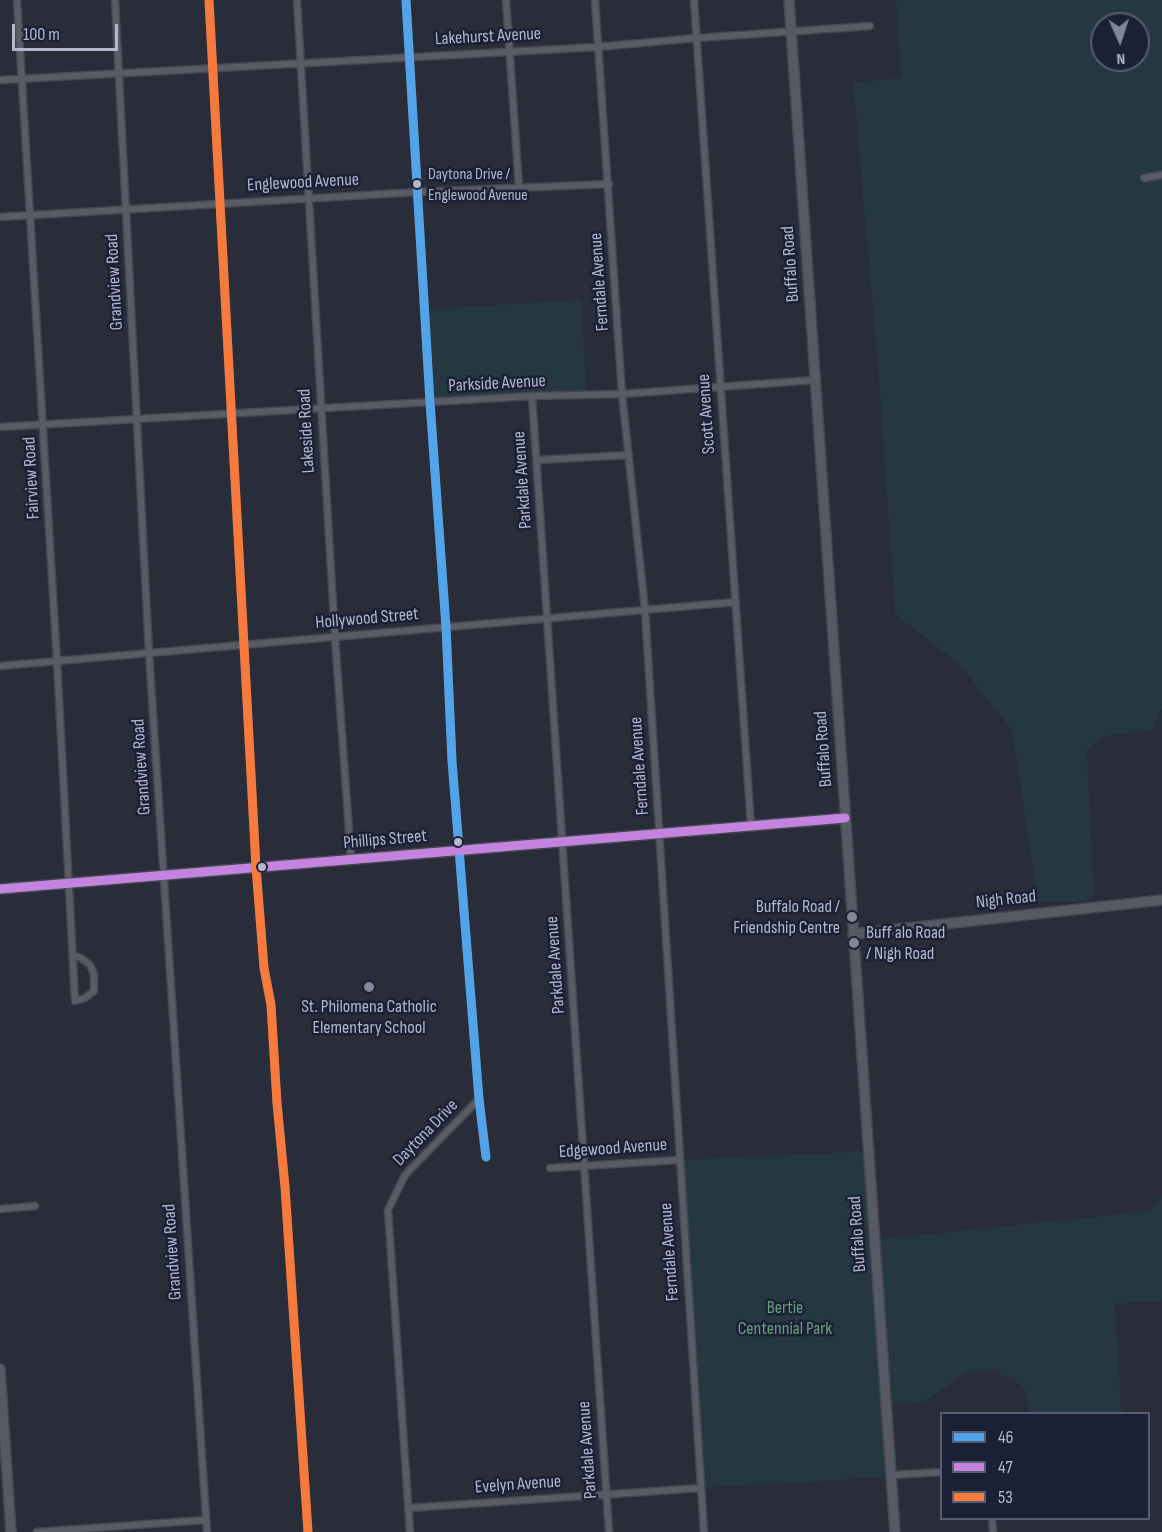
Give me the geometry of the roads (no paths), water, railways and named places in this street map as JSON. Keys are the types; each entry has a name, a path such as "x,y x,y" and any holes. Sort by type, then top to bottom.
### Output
{"street":[{"name":"Fairview Road","path":"17,0 75,1000 86,998 94,991 94,974 90,965 73,955"},
{"name":"Grandview Road","path":"115,0 149,653 207,1532"},
{"path":"209,0 256,867 264,968 271,1005 308,1532"},
{"name":"Lakeside Road","path":"297,0 335,637 351,859"},
{"name":"Daytona Drive","path":"406,0 446,627 452,761 479,1099 405,1175 388,1210 410,1532"},
{"path":"506,0 519,187"},
{"name":"Ferndale Avenue","path":"595,0 622,394 645,610 704,1532"},
{"name":"Scott Avenue","path":"694,0 751,826"},
{"name":"Buffalo Road","path":"789,0 895,1532"},
{"name":"Lakehurst Avenue","path":"0,80 510,50 597,47 870,26"},
{"path":"1144,178 1162,175"},
{"name":"Englewood Avenue","path":"0,217 417,192 609,184"},
{"name":"Parkside Avenue","path":"0,428 532,396 622,394 815,380"},
{"name":"Parkdale Avenue","path":"532,396 609,1532"},
{"path":"537,460 629,455"},
{"name":"Hollywood Street","path":"0,666 736,602"},
{"name":"Phillips Street","path":"0,889 845,818"},
{"name":"Nigh Road","path":"853,934 1162,900"},
{"path":"479,1099 486,1157"},
{"name":"Edgewood Avenue","path":"550,1168 679,1160"},
{"path":"0,1209 35,1206"},
{"path":"0,1370 11,1532"},
{"path":"892,1475 940,1472"},
{"name":"Evelyn Avenue","path":"409,1508 701,1488"},
{"path":"37,1532 206,1520"}],"place":[{"name":"Daytona Drive / Englewood Avenue","path":"417,184"},
{"name":"Buffalo Road / Friendship Centre","path":"852,917"},
{"name":"Buff alo Road / Nigh Road","path":"854,943"},
{"name":"St. Philomena Catholic Elementary School","path":"369,987"}],"park label":[{"name":"Bertie Centennial Park","path":"785,1318"}]}
